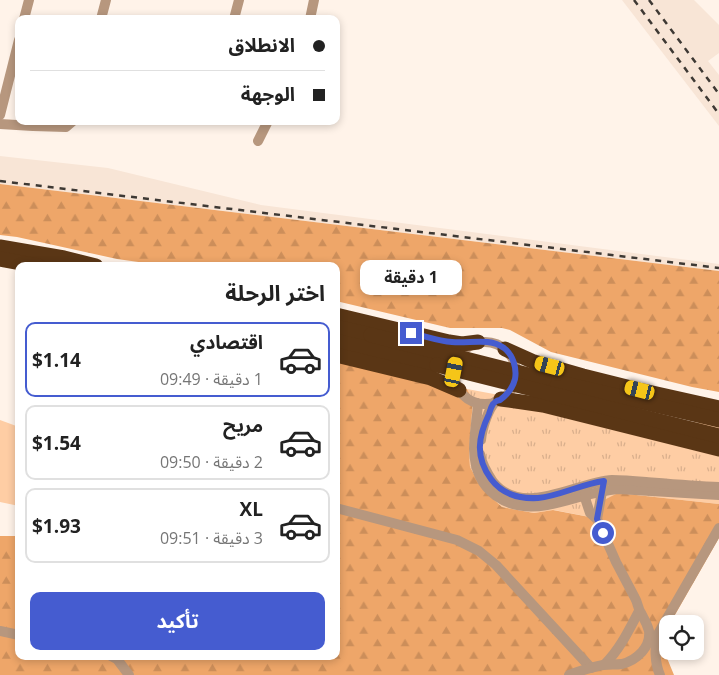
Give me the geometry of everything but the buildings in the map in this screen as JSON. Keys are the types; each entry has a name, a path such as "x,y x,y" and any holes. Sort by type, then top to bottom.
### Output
{"highway":[{"path":"0,248 80,262"},
{"path":"0,259 17,262"},
{"path":"340,316 449,342 462,344 478,342"},
{"path":"340,328 719,420"},
{"path":"340,342 437,364 719,436"},
{"path":"505,349 534,362 583,376 719,408"},
{"path":"340,356 431,378 460,390"},
{"path":"499,400 543,405 719,449"}],"street":[{"path":"25,15 30,0"},
{"path":"102,15 106,0"},
{"path":"235,15 239,0"},
{"path":"311,15 314,0"},
{"path":"0,115 15,56"},
{"path":"0,124 15,125"},
{"path":"16,125 66,127 68,125"},
{"path":"258,141 266,125"},
{"path":"499,400 478,403 467,398 455,382 456,362 468,346 478,342 496,344 505,349 512,358 515,380 510,391 499,400 493,404 482,430 480,450 485,469 496,486 512,495 539,498 603,486 614,480 719,487"},
{"path":"478,403 474,448 475,461 482,480 497,496 514,505 527,507 548,505 585,490"},
{"path":"603,486 632,490 719,495"},
{"path":"597,519 603,486"},
{"path":"569,675 605,664 615,665 624,663 637,657 649,642 646,621 608,547 597,519 590,513 585,490"},
{"path":"340,509 457,540 480,552 496,565 591,668"},
{"path":"660,675 656,656 658,634 719,528"},
{"path":"605,664 622,644 640,611"},
{"path":"0,631 15,634"},
{"path":"117,660 129,675"}],"shaded area":[{"path":"622,0 694,0 719,25 719,53 708,61 719,75 719,126"},
{"path":"0,156 108,168 261,205 719,264 719,271 0,184"}],"green space":[{"path":"0,184 719,271 719,392 551,352 510,330 502,328 450,328 340,302 340,262 138,262 0,235"},
{"path":"340,355 467,389 473,400 469,451 470,467 479,483 502,507 534,513 553,510 600,519 604,500 618,493 719,504 719,538 675,615 659,615 659,660 668,660 674,675 0,675 0,536 15,536 15,660 340,660"},
{"path":"467,389 568,408 719,425 719,504 618,493 600,519 554,510 534,513 502,507 479,483 470,467 469,451 473,400"},
{"path":"0,420 15,426 15,505 0,502"}],"railway":[{"path":"634,0 719,114"},
{"path":"649,0 719,94"},
{"path":"0,181 719,268"}],"route":[{"path":"411,333 462,344 487,342 505,349 512,358 515,380 510,391 493,404 482,430 480,455 487,474 496,486 504,491 527,498 539,498 604,481 597,519 603,533"}]}
